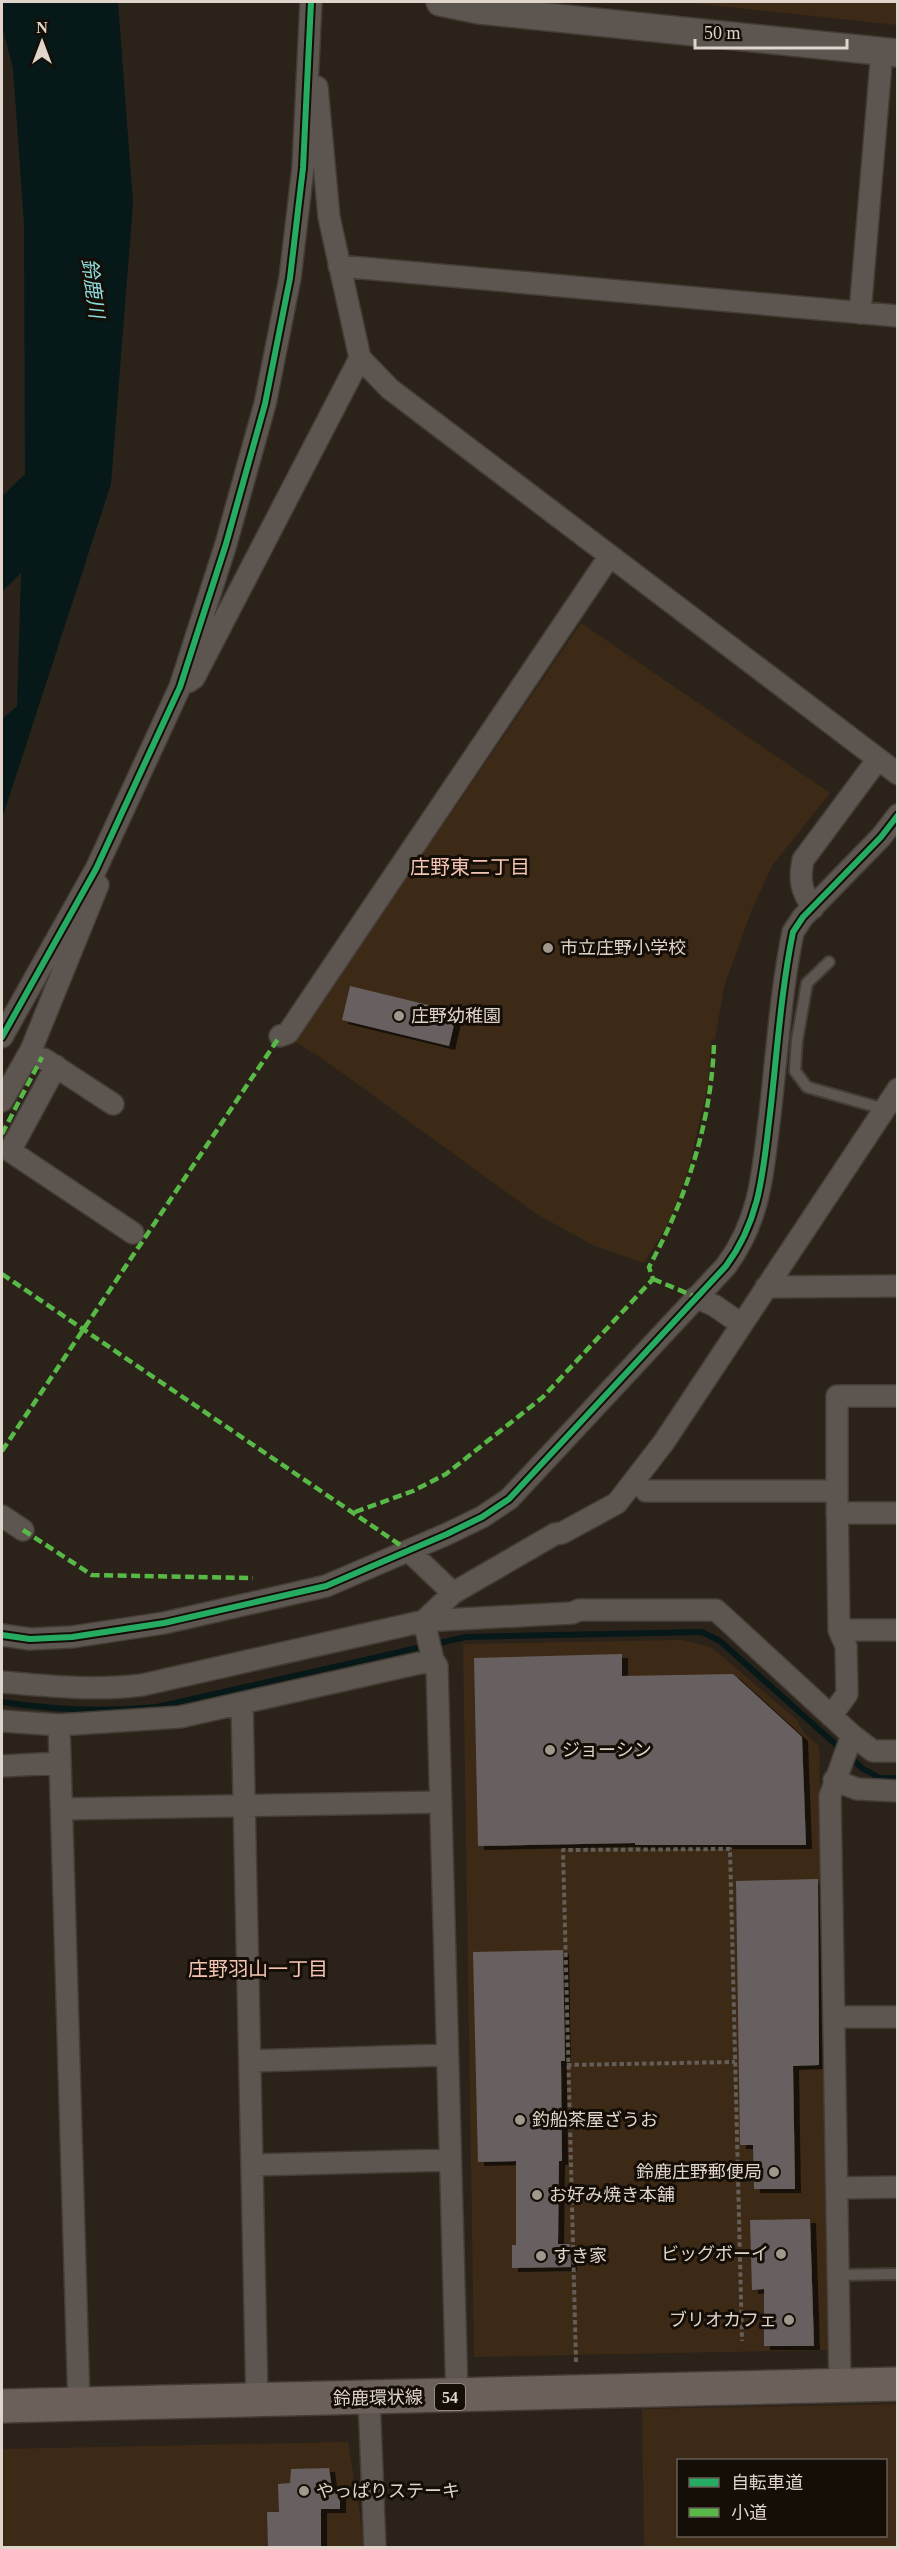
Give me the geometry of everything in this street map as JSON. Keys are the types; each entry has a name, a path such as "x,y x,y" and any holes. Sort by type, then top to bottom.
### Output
{"main road":[{"name":"鈴鹿環状線","path":"2,2406 457,2397 606,2389 897,2384"}],"street":[{"path":"440,2 479,10 890,52 860,313"},
{"path":"310,8 329,217 360,358 390,389 897,774"},
{"path":"2,1037 96,869 180,687 226,544 265,404 290,279 303,168 310,8"},
{"path":"339,266 897,316"},
{"path":"180,687 194,678 360,358"},
{"path":"280,1036 288,1033 609,557"},
{"path":"807,899 799,879 803,860 878,759"},
{"path":"2,1635 30,1639 72,1637 164,1623 326,1586 482,1517 509,1499 726,1266 750,1229 761,1185 793,932 807,899 881,837 897,815"},
{"path":"2,1101 31,1050 99,889 96,869"},
{"path":"31,1050 113,1104"},
{"path":"56,1066 10,1151 132,1233"},
{"path":"425,1624 453,1593 555,1534 617,1503 664,1442 897,1089"},
{"path":"766,1287 897,1286"},
{"path":"696,1298 715,1305 741,1324"},
{"path":"831,1716 847,1694 846,1646 838,1630 837,1396 897,1395"},
{"path":"646,1491 837,1491"},
{"path":"837,1513 897,1513"},
{"path":"2,1516 23,1530"},
{"path":"409,1551 453,1593"},
{"path":"2,1682 54,1689 142,1686 425,1624 572,1613 579,1610 716,1610 852,1735 873,1751 897,1751"},
{"path":"425,1624 433,1660 437,1666 457,2397"},
{"path":"838,1630 897,1630"},
{"path":"2,1721 59,1725 157,1721 433,1660"},
{"path":"242,1703 257,2401"},
{"path":"59,1725 79,2405"},
{"path":"840,2385 830,1796 852,1735"},
{"path":"2,1766 60,1763"},
{"path":"834,1780 857,1789 897,1791"},
{"path":"62,1809 441,1802"},
{"path":"834,2017 897,2017"},
{"path":"250,2061 447,2055"},
{"path":"252,2165 450,2160"},
{"path":"837,2188 897,2187"},
{"path":"369,2398 375,2547"}],"lane":[{"path":"829,962 807,983 797,1040 795,1071 807,1088 884,1109"},
{"path":"838,2275 897,2274"}],"path":[{"path":"576,2362 563,1850 730,1850 742,2341"},
{"path":"567,2066 735,2062"}],"shaded area":[{"path":"682,2 897,2 897,25"},
{"name":"市立庄野小学校","path":"581,623 830,793 772,866 752,909 724,987 715,1039 711,1040 708,1085 688,1171 671,1218 644,1263 595,1246 538,1215 323,1059 295,1042"},
{"path":"682,1640 711,1647 797,1720 804,1733 819,1746 832,2350 474,2357 463,1644"},
{"path":"897,2404 897,2547 644,2547 642,2409"},
{"path":"348,2442 365,2547 2,2547 2,2449"}],"water":[{"name":"鈴鹿川","path":"2,2 118,2 133,203 111,484 2,819 2,719 17,706 21,573 2,592 2,496 25,474 24,225 13,68 2,27"}],"building":[{"name":"庄野幼稚園","path":"350,986 457,1012 449,1046 342,1020"},
{"path":"622,1654 622,1676 733,1674 802,1737 806,1845 635,1845 635,1843 478,1846 474,1658"},
{"path":"818,1879 819,2065 793,2066 795,2189 754,2189 753,2145 740,2145 736,1881"},
{"path":"563,1950 565,2061 561,2061 562,2161 559,2161 558,2244 570,2244 571,2267 512,2268 512,2245 516,2245 516,2161 478,2162 473,1952"},
{"name":"ビッグボーイ","path":"810,2219 814,2346 764,2346 764,2289 752,2290 750,2220"},
{"path":"329,2468 332,2489 340,2490 340,2509 321,2509 321,2547 268,2547 267,2512 279,2512 278,2484 290,2483 291,2469"}],"waterway":[{"path":"2,1702 79,1709 157,1707 466,1637 702,1632 720,1641 862,1768 880,1778 898,1778"}],"marked path":[{"path":"2,1451 280,1036"},
{"path":"355,1512 413,1491 446,1474 543,1397 653,1279 649,1267 675,1214 695,1159 708,1102 714,1044"},
{"path":"2,1134 42,1057"},
{"path":"2,1274 409,1551"},
{"path":"653,1279 696,1297"},
{"path":"23,1530 92,1575 253,1578"}],"cycle path":[{"path":"2,1037 96,869 180,687 226,544 265,404 290,278 303,168 311,2"},
{"path":"2,1635 30,1639 72,1637 164,1623 326,1586 447,1534 482,1517 509,1499 726,1266 738,1248 753,1212 762,1174 782,999 793,932 803,917 881,837 898,815"}],"place":[{"name":"市立庄野小学校","path":"548,948"},
{"name":"庄野幼稚園","path":"399,1016"},
{"name":"ジョーシン","path":"550,1750"},
{"name":"釣船茶屋ざうお","path":"520,2120"},
{"name":"鈴鹿庄野郵便局","path":"774,2172"},
{"name":"お好み焼き本舗","path":"537,2195"},
{"name":"ビッグボーイ","path":"781,2254"},
{"name":"すき家","path":"541,2256"},
{"name":"ブリオカフェ","path":"789,2320"},
{"name":"やっぱりステーキ","path":"304,2491"}],"district":[{"name":"庄野東二丁目","path":"470,867"},
{"name":"庄野羽山一丁目","path":"258,1969"}]}
